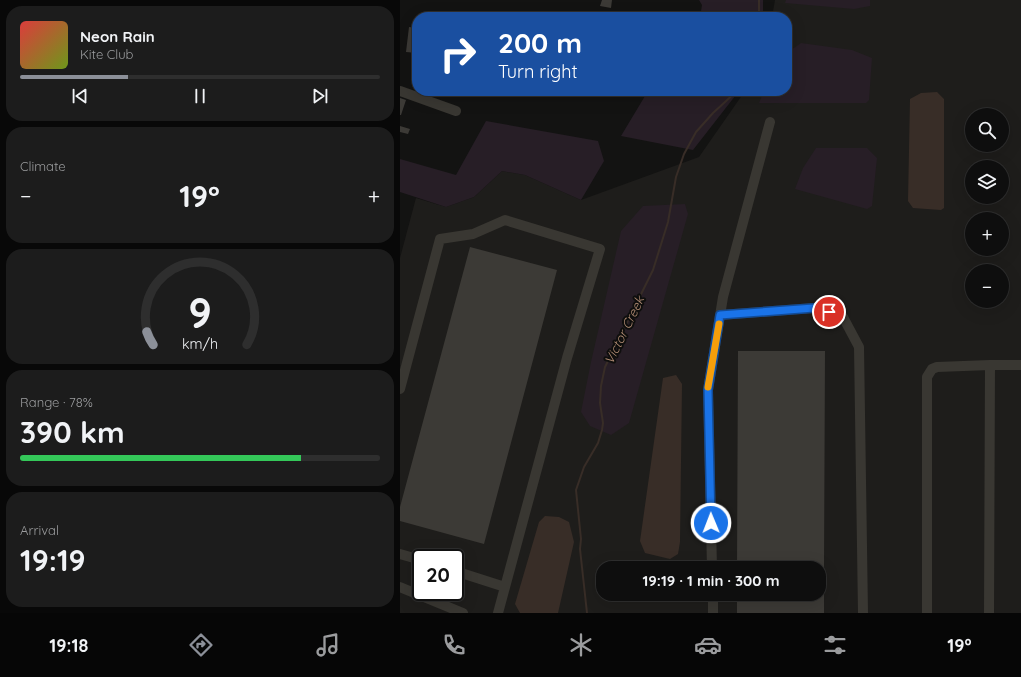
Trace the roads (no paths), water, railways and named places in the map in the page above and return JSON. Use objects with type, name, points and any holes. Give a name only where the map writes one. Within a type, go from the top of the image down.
[{"type":"street","points":[[400,91],[412,95]]},
{"type":"street","points":[[414,96],[456,111]]},
{"type":"street","points":[[712,561],[708,390],[723,298],[770,122]]},
{"type":"street","points":[[400,389],[440,239],[473,234],[506,220],[600,249],[567,358],[498,613]]},
{"type":"street","points":[[720,315],[814,308],[843,318],[859,348],[863,613]]},
{"type":"street","points":[[989,613],[990,365]]},
{"type":"street","points":[[927,613],[927,377],[932,369],[937,367],[1021,365]]},
{"type":"street","points":[[400,554],[412,557]]},
{"type":"street","points":[[464,574],[505,587]]},
{"type":"street","points":[[400,587],[463,613]]},
{"type":"street","points":[[713,601],[713,613]]},
{"type":"waterway","name":"Victor Creek","points":[[759,0],[759,12]]},
{"type":"waterway","name":"Victor Creek","points":[[587,613],[580,549],[581,539],[576,490],[584,467],[598,443],[602,430],[603,423],[600,403],[601,386],[605,367],[653,270],[668,222],[676,177],[684,154],[696,132],[713,113],[732,96]]}]
